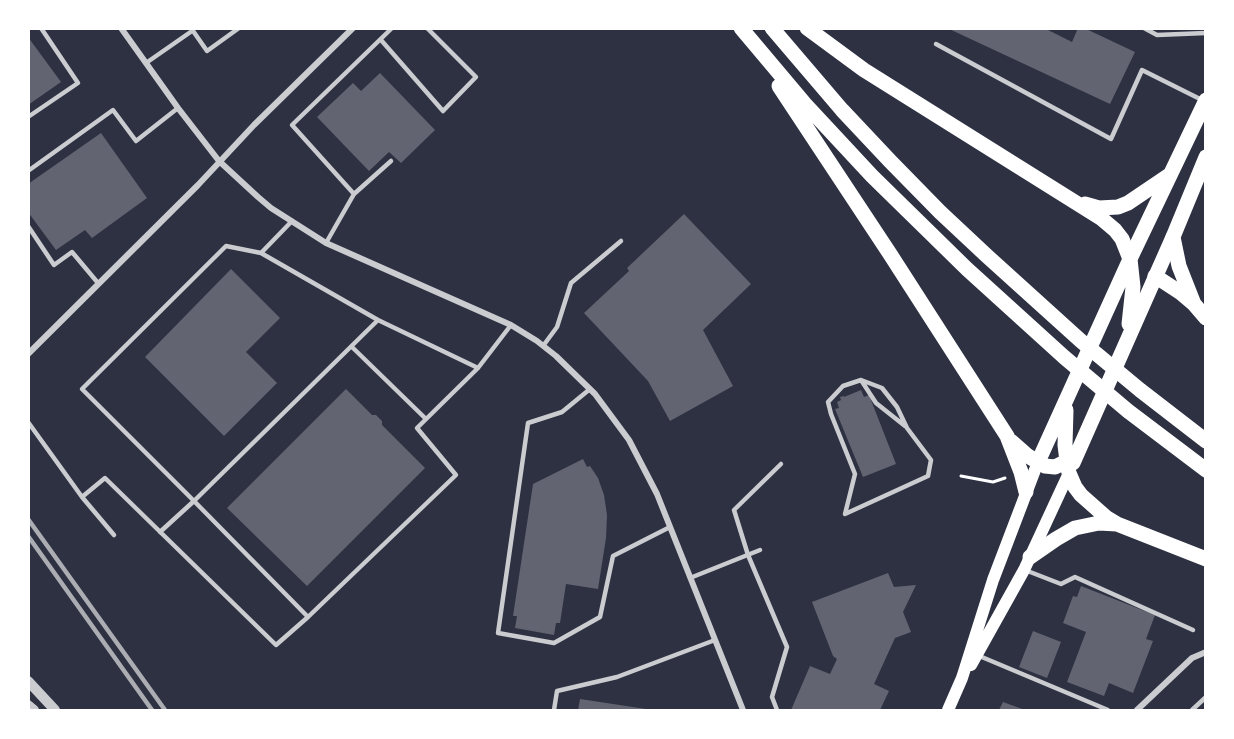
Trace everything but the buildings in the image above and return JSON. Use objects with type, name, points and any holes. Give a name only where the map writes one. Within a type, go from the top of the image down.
[{"type":"main road","points":[[772,28],[842,110],[940,212],[1081,341],[1206,441]]},
{"type":"main road","points":[[807,28],[864,70],[1102,219],[1115,230],[1125,246],[1133,287],[1134,312],[1128,338],[1027,564],[962,678]]},
{"type":"main road","points":[[742,29],[1007,436],[1026,492]]},
{"type":"main road","points":[[742,29],[872,176],[959,262],[1014,314],[1128,411],[1206,470]]},
{"type":"main road","points":[[948,711],[962,678],[993,580],[1038,462],[1060,429],[1066,401],[1168,176],[1205,101]]},
{"type":"main road","points":[[1134,312],[1155,276],[1206,157]]},
{"type":"main road","points":[[1076,202],[1099,208],[1118,207],[1135,199],[1168,176]]},
{"type":"main road","points":[[1173,237],[1179,266],[1194,304]]},
{"type":"main road","points":[[1129,266],[1155,276],[1175,289],[1194,304],[1206,318]]},
{"type":"main road","points":[[1060,429],[1073,459],[1075,487],[1096,510],[1117,524],[1206,559]]},
{"type":"main road","points":[[1007,436],[1028,456],[1045,466],[1051,467],[1073,459]]},
{"type":"main road","points":[[1027,564],[1056,539],[1075,528],[1099,523],[1117,524]]},
{"type":"street","points":[[121,28],[219,161],[272,208],[326,243],[511,325],[556,356],[590,389],[629,440],[657,494],[743,711]]},
{"type":"street","points":[[28,354],[353,28]]},
{"type":"street","points":[[1137,711],[1192,658],[1206,652]]},
{"type":"street","points":[[28,681],[55,711]]},
{"type":"street","points":[[28,705],[34,711]]},
{"type":"lane","points":[[28,117],[78,83],[41,28]]},
{"type":"lane","points":[[146,63],[192,30],[207,51],[239,28]]},
{"type":"lane","points":[[354,194],[292,125],[392,28]]},
{"type":"lane","points":[[381,40],[442,111],[476,77],[427,28]]},
{"type":"lane","points":[[1144,28],[1157,35],[1206,33]]},
{"type":"lane","points":[[936,44],[1111,139],[1142,70],[1205,101]]},
{"type":"lane","points":[[28,171],[113,110],[136,141],[178,108]]},
{"type":"lane","points":[[326,243],[354,194],[391,161]]},
{"type":"lane","points":[[261,253],[292,220]]},
{"type":"lane","points":[[28,226],[54,265],[72,252],[98,284]]},
{"type":"lane","points":[[543,346],[557,327],[571,283],[621,241]]},
{"type":"lane","points":[[308,617],[82,389],[226,246],[261,253],[378,320],[478,368]]},
{"type":"lane","points":[[160,532],[378,320]]},
{"type":"lane","points":[[82,497],[105,478],[276,645],[456,475],[417,428],[478,368],[511,325]]},
{"type":"lane","points":[[352,347],[426,419]]},
{"type":"lane","points":[[861,380],[876,403],[907,428]]},
{"type":"lane","points":[[861,380],[882,388],[897,407],[907,428],[930,460],[928,476],[845,514],[855,474],[828,402],[843,386],[861,380]]},
{"type":"lane","points":[[590,389],[562,412],[528,423],[498,633],[554,643],[600,617],[613,556],[670,527]]},
{"type":"lane","points":[[28,422],[82,497],[114,535]]},
{"type":"lane","points":[[777,711],[772,697],[787,647],[748,555],[734,510],[781,464]]},
{"type":"lane","points":[[690,578],[760,550]]},
{"type":"lane","points":[[1027,564],[1061,584],[1075,577],[1193,630]]},
{"type":"lane","points":[[554,711],[557,691],[617,677],[715,640]]},
{"type":"lane","points":[[977,655],[1108,711]]},
{"type":"lane","points":[[1192,711],[1206,697]]},
{"type":"path","points":[[961,476],[993,482],[1021,472]]},
{"type":"railway","points":[[28,519],[165,710]]},
{"type":"railway","points":[[28,536],[152,710]]}]
